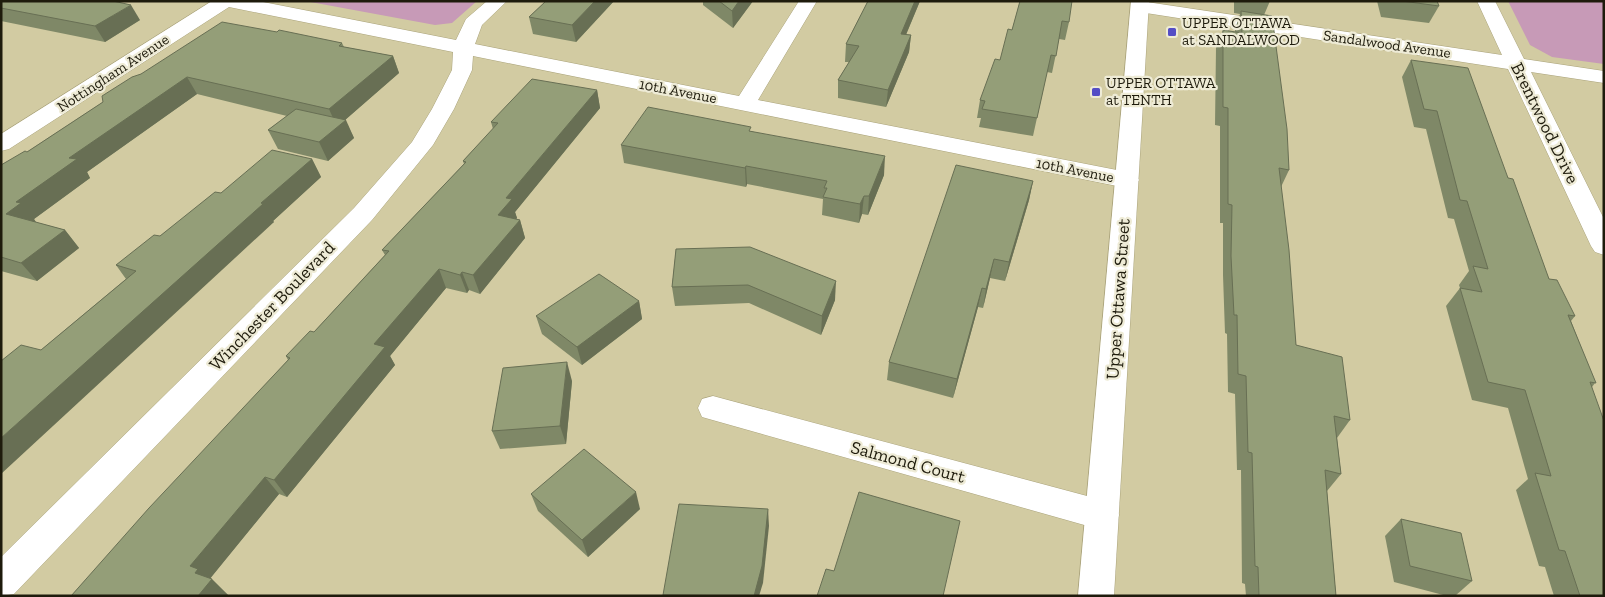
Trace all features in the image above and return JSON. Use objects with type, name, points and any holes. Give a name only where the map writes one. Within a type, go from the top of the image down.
[{"type":"street","name":"10th Avenue","points":[[226,1],[1127,180]]},
{"type":"street","name":"Nottingham Avenue","points":[[1,144],[226,1]]},
{"type":"street","name":"Winchester Boulevard","points":[[1,582],[369,207],[422,145],[443,109],[462,70],[463,48],[473,23],[498,1]]},
{"type":"street","points":[[745,104],[808,1]]},
{"type":"street","name":"Brentwood Drive","points":[[1486,1],[1604,246]]},
{"type":"street","name":"Sandalwood Avenue","points":[[1140,4],[1604,77]]},
{"type":"street","name":"Upper Ottawa Street","points":[[1096,596],[1140,4]]},
{"type":"street","name":"Salmond Court","points":[[713,408],[1102,515]]},
{"type":"shaded area","points":[[305,1],[477,1],[452,23],[435,25]]},
{"type":"shaded area","points":[[1508,1],[1604,1],[1604,64],[1552,57],[1530,45]]},
{"type":"building","points":[[1,1],[113,1],[131,5],[95,26],[1,8]]},
{"type":"building","points":[[546,1],[595,1],[572,25],[529,17]]},
{"type":"building","points":[[719,1],[739,1],[732,11]]},
{"type":"building","points":[[868,1],[915,1],[901,34],[911,35],[888,90],[838,80],[859,46],[846,44]]},
{"type":"building","points":[[1020,1],[1072,1],[1069,22],[1062,21],[1056,56],[1051,55],[1037,118],[982,109],[985,101],[980,100],[995,59],[1000,60],[1008,29],[1012,30]]},
{"type":"building","points":[[1402,1],[1437,1],[1439,6]]},
{"type":"building","points":[[1241,11],[1272,16],[1287,129],[1289,170],[1279,168],[1289,250],[1296,345],[1342,357],[1350,420],[1334,416],[1341,474],[1325,470],[1336,596],[1259,596],[1258,567],[1255,566],[1252,453],[1248,452],[1246,376],[1238,374],[1237,315],[1234,315],[1231,256],[1232,205],[1228,204],[1228,108],[1223,107],[1223,30],[1242,33]]},
{"type":"building","points":[[222,22],[277,32],[279,30],[342,43],[339,46],[393,56],[329,109],[187,77],[69,158],[77,159],[16,202],[21,203],[6,214],[65,230],[21,263],[1,257],[1,165],[25,151],[27,152],[103,102],[102,96],[132,77],[141,74]]},
{"type":"building","points":[[1411,60],[1468,68],[1508,178],[1513,179],[1549,279],[1557,280],[1575,316],[1568,315],[1596,383],[1590,382],[1604,421],[1604,596],[1580,596],[1565,551],[1559,550],[1535,473],[1551,476],[1525,390],[1488,382],[1460,288],[1482,292],[1473,266],[1488,269],[1467,201],[1460,200],[1437,111],[1424,109]]},
{"type":"building","points":[[532,79],[597,90],[506,198],[512,199],[498,215],[520,220],[473,275],[462,272],[460,275],[439,269],[374,344],[385,347],[274,480],[265,477],[190,566],[198,569],[195,573],[212,579],[198,596],[71,596],[149,508],[290,358],[286,356],[310,331],[314,332],[389,251],[382,250],[466,162],[463,161],[498,123],[491,122]]},
{"type":"building","points":[[648,107],[751,127],[749,131],[885,156],[869,196],[864,196],[860,204],[823,197],[827,188],[824,188],[827,181],[621,145]]},
{"type":"building","points":[[296,109],[346,120],[319,142],[268,130]]},
{"type":"building","points":[[272,150],[312,159],[1,438],[1,361],[21,345],[41,350],[136,271],[116,265],[154,235],[160,236],[215,192],[221,193]]},
{"type":"building","points":[[956,165],[1033,181],[1009,262],[994,259],[986,289],[982,288],[957,379],[889,362]]},
{"type":"building","points":[[750,247],[836,281],[822,316],[748,285],[672,287],[676,249]]},
{"type":"building","points":[[599,274],[639,301],[577,347],[536,316]]},
{"type":"building","points":[[567,362],[560,426],[492,431],[503,368]]},
{"type":"building","points":[[584,449],[636,492],[582,540],[531,494]]},
{"type":"building","points":[[859,492],[960,521],[943,596],[817,596],[826,569],[834,571]]},
{"type":"building","points":[[679,504],[768,509],[762,566],[754,596],[663,595]]},
{"type":"building","points":[[1401,519],[1461,533],[1472,581],[1410,566]]},
{"type":"place","name":"UPPER OTTAWA at SANDALWOOD","points":[[1172,32]]},
{"type":"place","name":"UPPER OTTAWA at TENTH","points":[[1096,92]]}]
